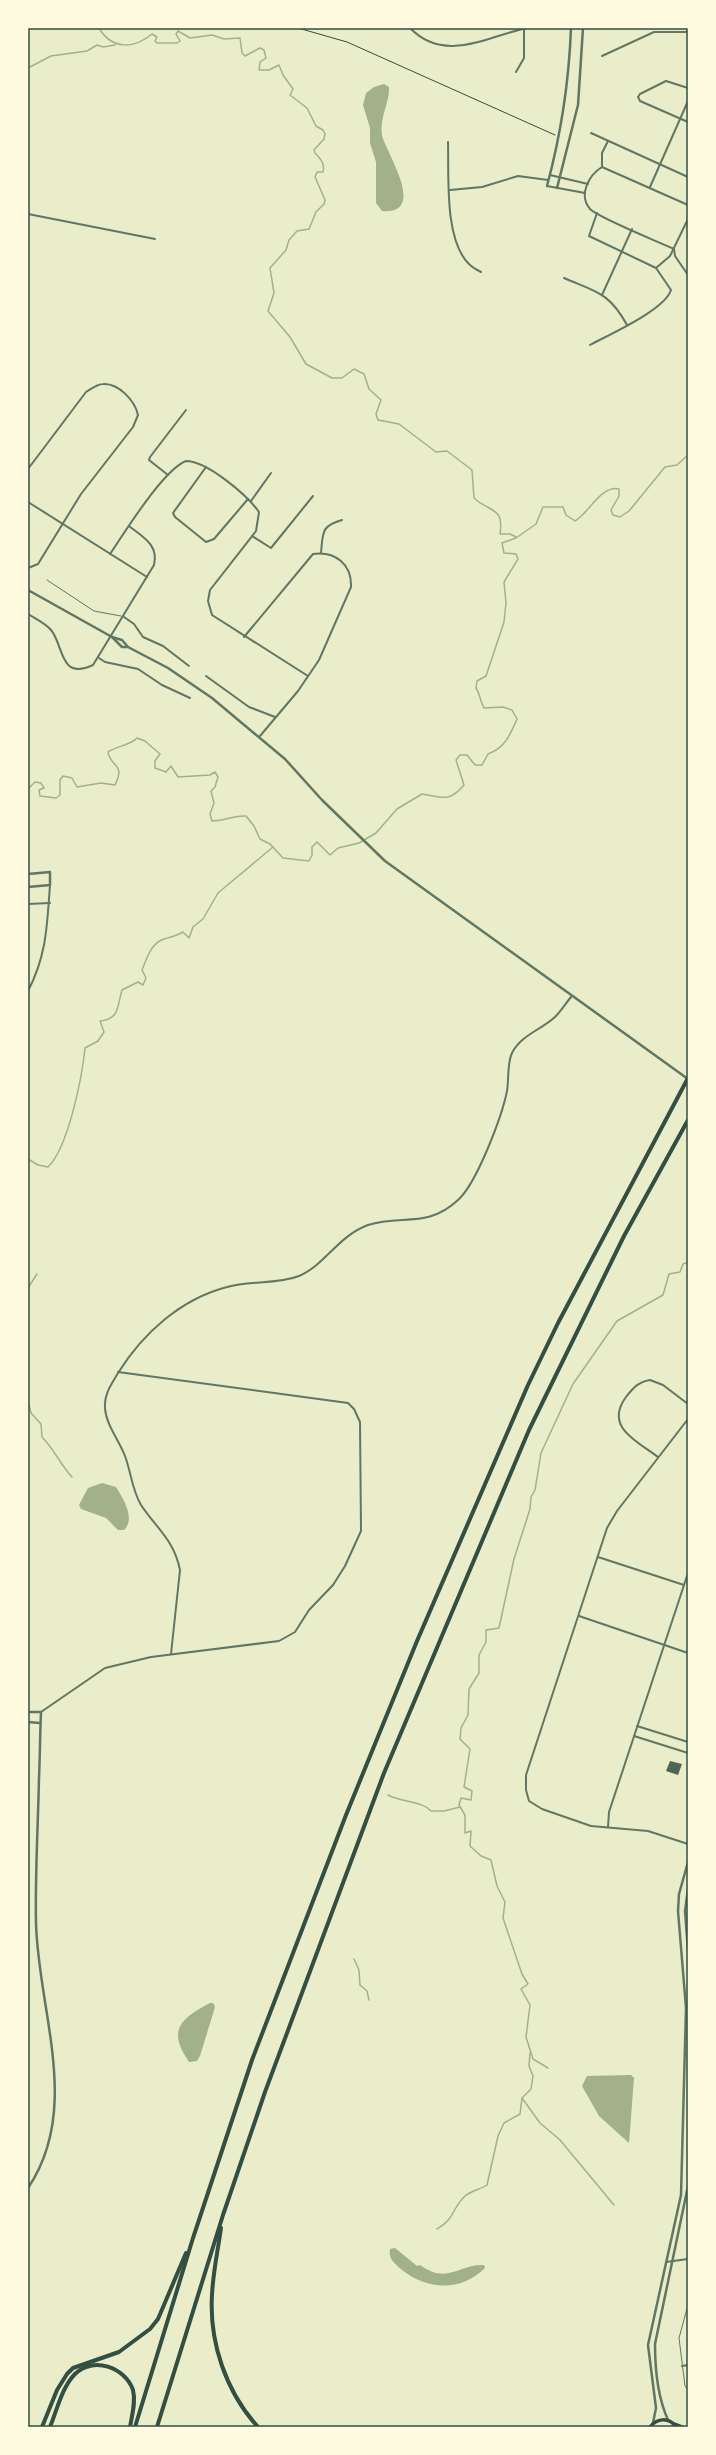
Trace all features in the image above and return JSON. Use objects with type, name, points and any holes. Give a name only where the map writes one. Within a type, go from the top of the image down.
[{"type":"highway","points":[[135,2427],[204,2206],[252,2060],[341,1830],[503,1437],[558,1323],[688,1079]]},
{"type":"highway","points":[[156,2427],[223,2215],[275,2064],[384,1773],[529,1430],[624,1236],[688,1120]]},
{"type":"highway","points":[[42,2427],[57,2390],[73,2368],[119,2352],[130,2346],[158,2320],[204,2206]]},
{"type":"highway","points":[[223,2215],[212,2297],[216,2341],[219,2357],[231,2388],[239,2403],[258,2427]]},
{"type":"highway","points":[[50,2427],[65,2390],[75,2374],[94,2365],[115,2369],[127,2380],[134,2398],[130,2427]]},
{"type":"main road","points":[[651,2426],[662,2419],[668,2420],[675,2426],[682,2427]]},
{"type":"street","points":[[410,28],[416,34],[432,42],[450,46],[481,43],[527,28]]},
{"type":"street","points":[[516,72],[524,58],[524,28]]},
{"type":"street","points":[[571,28],[569,78],[559,136],[547,186],[585,193]]},
{"type":"street","points":[[557,188],[578,105],[583,28]]},
{"type":"street","points":[[602,56],[654,32],[688,32]]},
{"type":"street","points":[[688,88],[666,81],[640,94],[638,98],[640,101],[688,122]]},
{"type":"street","points":[[650,188],[682,119],[688,101]]},
{"type":"street","points":[[591,133],[688,177]]},
{"type":"street","points":[[602,167],[602,153],[608,141]]},
{"type":"street","points":[[448,142],[452,221],[457,247],[468,264],[481,272]]},
{"type":"street","points":[[602,167],[596,171],[588,184],[585,193],[587,204],[597,214],[674,249]]},
{"type":"street","points":[[602,167],[688,205]]},
{"type":"street","points":[[550,175],[588,184]]},
{"type":"street","points":[[450,190],[482,187],[518,176],[548,180]]},
{"type":"street","points":[[28,214],[155,239]]},
{"type":"street","points":[[590,345],[654,308],[670,294],[670,286],[656,268],[589,236],[597,214]]},
{"type":"street","points":[[656,268],[670,256],[688,219]]},
{"type":"street","points":[[602,295],[632,229]]},
{"type":"street","points":[[674,249],[675,256],[688,274]]},
{"type":"street","points":[[564,278],[602,295],[613,302],[627,324]]},
{"type":"street","points":[[28,469],[86,392],[102,384],[112,385],[132,400],[138,415],[133,427],[98,471],[62,524],[38,564],[28,568]]},
{"type":"street","points":[[168,475],[149,460],[186,410]]},
{"type":"street","points":[[110,554],[129,526],[168,475],[179,464],[186,461],[194,461],[206,467],[248,498],[259,512],[259,523],[252,536],[210,590],[208,602],[212,615],[244,637],[308,676]]},
{"type":"street","points":[[206,467],[173,513],[175,517],[206,542],[214,539],[248,498]]},
{"type":"street","points":[[251,501],[271,473]]},
{"type":"street","points":[[252,536],[271,548],[313,496]]},
{"type":"street","points":[[28,502],[147,577]]},
{"type":"street","points":[[321,552],[323,531],[329,524],[342,520]]},
{"type":"street","points":[[28,614],[52,631],[61,657],[70,666],[87,668],[99,658],[154,565],[156,556],[150,542],[129,526]]},
{"type":"street","points":[[244,637],[305,561],[313,554],[321,552],[332,554],[347,566],[352,576],[352,587],[319,660],[260,736]]},
{"type":"street","points":[[28,590],[112,637],[122,640],[128,647],[168,668],[194,685],[260,736],[285,759],[358,836],[417,886],[688,1079]]},
{"type":"street","points":[[124,617],[134,624],[143,637],[163,646],[189,666]]},
{"type":"street","points":[[112,637],[122,647],[128,647]]},
{"type":"street","points":[[99,658],[106,662],[138,669],[162,685],[190,698]]},
{"type":"street","points":[[206,676],[248,707],[275,717]]},
{"type":"street","points":[[28,874],[50,872],[49,924],[41,961],[28,990]]},
{"type":"street","points":[[28,887],[50,886]]},
{"type":"street","points":[[28,904],[50,903]]},
{"type":"street","points":[[171,1654],[180,1570],[177,1558],[167,1536],[136,1495],[125,1456],[108,1422],[104,1409],[106,1393],[118,1372],[141,1342],[163,1320],[208,1292],[229,1286],[269,1283],[298,1276],[309,1271],[346,1237],[369,1225],[425,1219],[444,1210],[459,1199],[476,1176],[498,1119],[506,1093],[511,1054],[521,1040],[556,1016],[571,996]]},
{"type":"street","points":[[28,1712],[41,1712],[105,1668],[171,1654],[279,1641],[295,1632],[309,1610],[337,1579],[361,1531],[360,1422],[354,1409],[348,1402],[118,1372]]},
{"type":"street","points":[[658,1458],[624,1431],[620,1425],[618,1414],[622,1403],[633,1388],[650,1380],[663,1385],[688,1404]]},
{"type":"street","points":[[688,1419],[617,1510],[607,1528],[526,1775],[526,1790],[529,1801],[542,1809],[591,1826],[648,1831],[688,1844]]},
{"type":"street","points":[[598,1557],[684,1585]]},
{"type":"street","points":[[608,1827],[609,1812],[688,1573]]},
{"type":"street","points":[[579,1616],[688,1653]]},
{"type":"street","points":[[28,2188],[41,2166],[50,2144],[56,2108],[54,2076],[36,1924],[41,1712]]},
{"type":"street","points":[[28,1722],[40,1723]]},
{"type":"street","points":[[637,1726],[688,1742]]},
{"type":"street","points":[[634,1736],[688,1753]]},
{"type":"street","points":[[651,2426],[656,2408],[648,2345],[681,2195],[686,2092],[687,2008],[686,1979],[678,1911],[679,1894],[688,1862]]},
{"type":"street","points":[[688,1889],[688,1952]]},
{"type":"street","points":[[668,2420],[664,2412],[655,2344],[688,2196],[688,2186]]},
{"type":"street","points":[[681,2195],[688,2196]]},
{"type":"street","points":[[666,2262],[688,2259]]},
{"type":"street","points":[[682,2366],[688,2365]]},
{"type":"lane","points":[[47,580],[94,611],[124,617]]},
{"type":"lane","points":[[688,2304],[679,2338],[685,2386],[688,2390]]},
{"type":"path","points":[[298,28],[348,42],[559,136]]},
{"type":"shaded area","points":[[384,84],[389,87],[389,93],[382,122],[382,135],[401,180],[403,193],[402,203],[396,210],[382,211],[376,203],[376,162],[370,143],[370,128],[363,105],[366,93],[374,87]]},
{"type":"shaded area","points":[[102,1483],[116,1487],[125,1503],[129,1514],[129,1520],[124,1530],[118,1530],[106,1518],[81,1509],[79,1505],[88,1488]]},
{"type":"shaded area","points":[[210,2003],[213,2003],[215,2007],[200,2056],[197,2061],[189,2062],[182,2051],[179,2041],[178,2033],[180,2026],[192,2014]]},
{"type":"shaded area","points":[[631,2075],[634,2078],[629,2143],[599,2116],[582,2086],[587,2076]]},
{"type":"shaded area","points":[[395,2248],[417,2266],[420,2265],[429,2271],[438,2273],[446,2274],[467,2267],[484,2265],[485,2268],[476,2276],[455,2284],[444,2286],[422,2282],[402,2270],[393,2261],[390,2256],[390,2249]]},
{"type":"building","points":[[670,1761],[682,1764],[678,1775],[666,1771]]},
{"type":"waterway","points":[[99,28],[110,40],[117,44],[124,45],[138,42],[152,34],[157,37],[155,41],[157,43],[177,43],[180,41],[176,34],[178,31],[190,38],[212,35],[224,39],[240,38],[242,53],[245,56],[260,48],[264,50],[266,58],[260,62],[259,70],[269,70],[279,65],[283,75],[293,89],[290,95],[307,108],[316,126],[323,130],[325,134],[324,139],[314,150],[323,164],[323,172],[317,172],[315,177],[325,200],[324,204],[316,212],[309,229],[297,231],[289,240],[286,250],[270,268],[274,293],[268,311],[290,337],[306,364],[332,378],[342,378],[354,369],[364,374],[369,389],[381,400],[376,414],[378,420],[399,424],[436,452],[447,451],[472,470],[474,498],[498,514],[501,525],[500,534],[510,534],[516,537]]},
{"type":"waterway","points":[[28,68],[51,56],[87,51],[97,45],[103,47],[115,45]]},
{"type":"waterway","points":[[28,789],[35,782],[41,783],[44,788],[39,790],[40,796],[56,798],[60,795],[60,780],[63,776],[72,778],[77,787],[101,783],[115,785],[119,773],[118,769],[109,757],[108,752],[137,738],[145,741],[160,754],[155,761],[155,768],[166,772],[171,766],[178,777],[210,775],[215,772],[218,777],[215,787],[211,791],[214,803],[210,814],[212,821],[246,816],[254,826],[260,839],[270,844],[283,858],[309,861],[312,855],[312,847],[317,842],[330,855],[338,848],[359,843],[376,833],[397,809],[422,794],[449,797],[459,791],[464,785],[456,760],[460,755],[467,755],[475,765],[482,765],[488,754],[503,745],[512,730],[517,719],[512,710],[503,707],[484,708],[476,688],[477,681],[486,676],[504,622],[506,603],[504,582],[518,559],[516,554],[504,553],[502,543],[516,538],[536,524],[543,507],[563,507],[566,515],[575,521],[601,495],[606,491],[613,489],[619,489],[619,496],[611,510],[613,515],[620,517],[629,511],[665,467],[677,465],[688,455]]},
{"type":"waterway","points":[[28,1159],[38,1165],[48,1167],[55,1158],[62,1145],[73,1112],[81,1077],[85,1048],[98,1041],[104,1032],[100,1021],[111,1018],[117,1011],[122,990],[138,982],[143,985],[146,978],[142,970],[153,947],[160,941],[183,932],[189,938],[193,927],[203,919],[218,893],[273,847]]},
{"type":"waterway","points":[[548,2068],[533,2059],[526,2037],[530,2005],[521,1989],[528,1984],[522,1974],[503,1918],[505,1902],[497,1886],[491,1860],[481,1856],[470,1846],[471,1831],[465,1833],[465,1815],[459,1805],[461,1798],[471,1800],[472,1791],[464,1787],[470,1749],[460,1739],[461,1728],[468,1715],[469,1689],[479,1673],[479,1655],[486,1642],[486,1630],[499,1628],[514,1559],[530,1509],[531,1497],[535,1490],[541,1453],[573,1384],[617,1321],[663,1295],[669,1274],[680,1272],[683,1264],[688,1262]]},
{"type":"waterway","points":[[28,1288],[37,1274]]},
{"type":"waterway","points":[[28,1401],[31,1413],[41,1424],[42,1437],[72,1477]]},
{"type":"waterway","points":[[388,1795],[417,1803],[431,1811],[444,1811],[460,1807]]},
{"type":"waterway","points":[[354,1959],[359,1970],[360,1985],[367,1991],[369,2000]]},
{"type":"waterway","points":[[437,2229],[447,2221],[465,2196],[487,2185],[498,2136],[504,2123],[520,2114],[522,2098],[531,2089],[533,2076],[529,2066],[530,2053]]},
{"type":"waterway","points":[[522,2098],[540,2123],[560,2140],[614,2205]]}]
